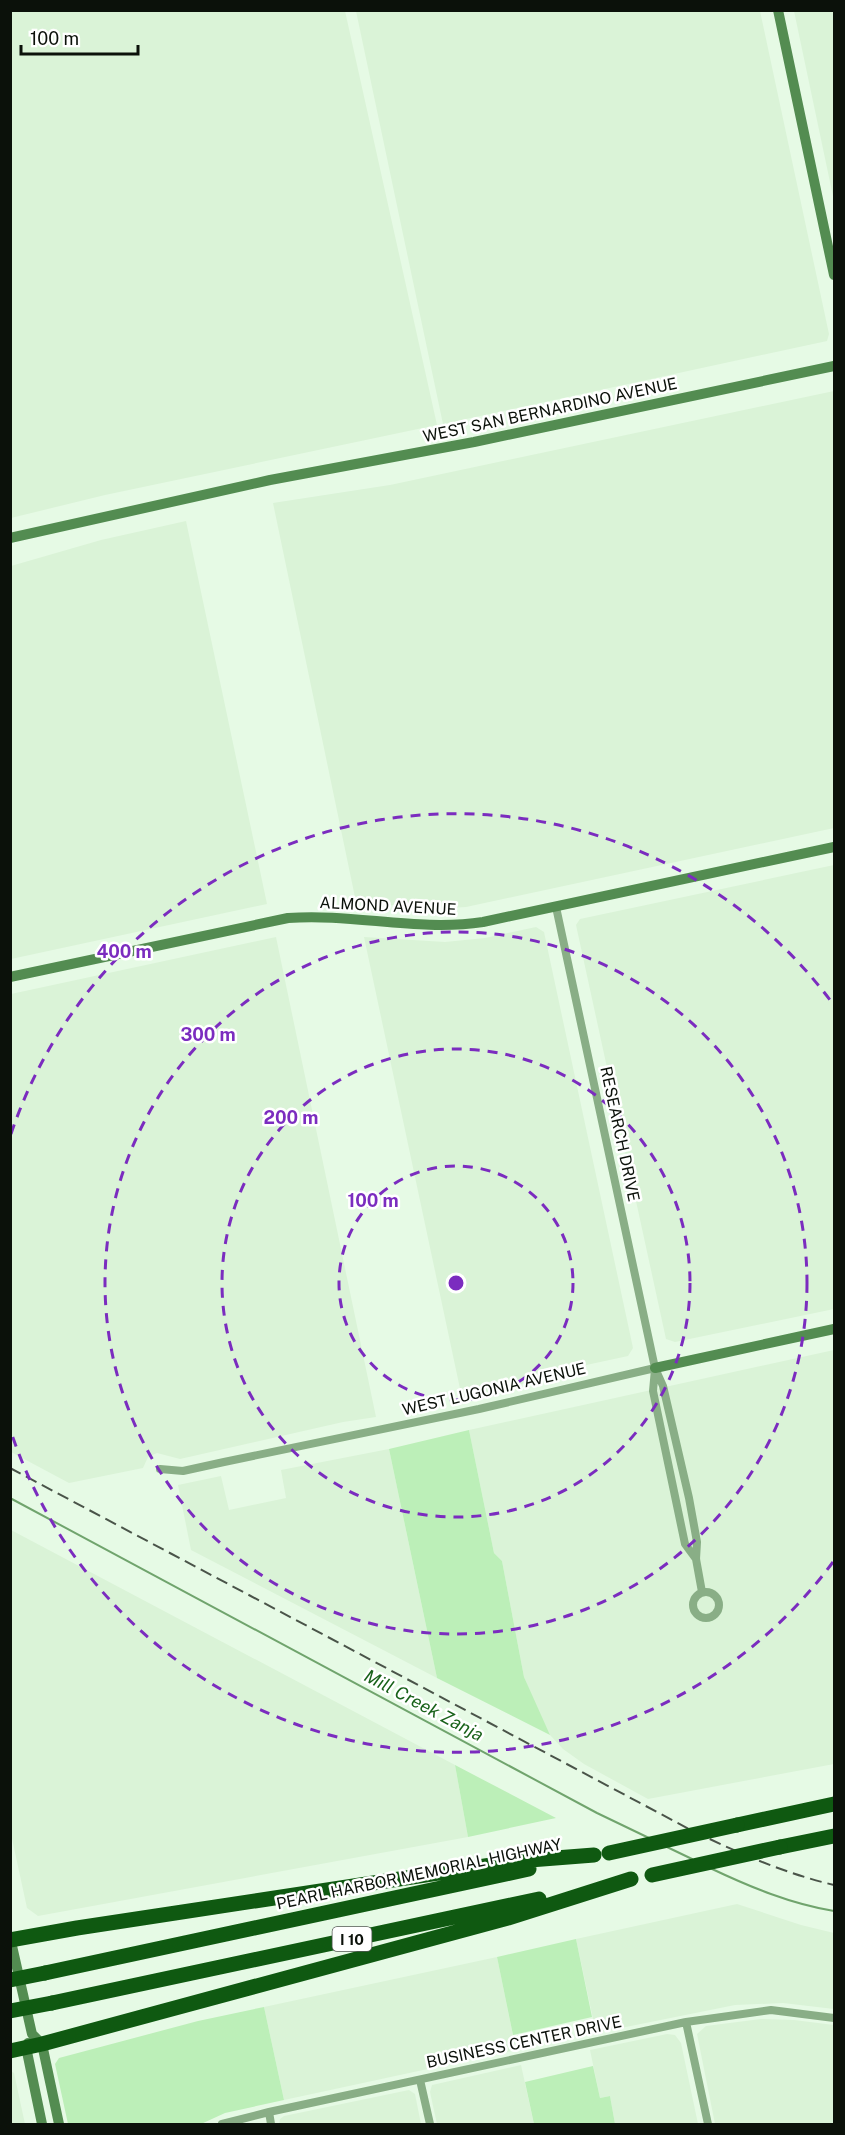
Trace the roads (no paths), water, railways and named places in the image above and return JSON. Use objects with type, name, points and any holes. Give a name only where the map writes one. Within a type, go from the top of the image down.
[{"type":"highway","name":"PEARL HARBOR MEMORIAL HIGHWAY","points":[[10,1980],[834,1804]]},
{"type":"highway","name":"I 10","points":[[10,2011],[834,1836]]},
{"type":"highway","points":[[11,1939],[517,1861],[602,1854]]},
{"type":"highway","points":[[10,2051],[33,2042],[508,1918],[631,1880]]},
{"type":"street","points":[[778,10],[834,274]]},
{"type":"street","name":"WEST SAN BERNARDINO AVENUE","points":[[10,538],[270,480],[464,444],[834,366]]},
{"type":"street","name":"ALMOND AVENUE","points":[[10,977],[288,918],[326,917],[445,926],[483,922],[834,847]]},
{"type":"street","name":"RESEARCH DRIVE","points":[[556,907],[655,1368],[663,1386],[689,1498],[697,1542],[696,1558],[702,1592]]},
{"type":"street","name":"WEST LUGONIA AVENUE","points":[[160,1469],[183,1471],[271,1453],[834,1329]]},
{"type":"street","name":"RESEARCH DRIVE","points":[[655,1368],[653,1391],[685,1544],[696,1558]]},
{"type":"street","points":[[11,1939],[33,2042],[59,2124]]},
{"type":"street","name":"BUSINESS CENTER DRIVE","points":[[222,2124],[686,2022],[771,2010],[834,2018]]},
{"type":"street","points":[[686,2022],[708,2124]]},
{"type":"street","points":[[33,2042],[42,2124]]},
{"type":"street","points":[[420,2080],[430,2124]]},
{"type":"street","points":[[269,2112],[271,2124]]},
{"type":"waterway","name":"Mill Creek Zanja","points":[[10,1498],[597,1813],[649,1838]]},
{"type":"waterway","name":"Mill Creek Zanja","points":[[667,1847],[692,1859]]},
{"type":"waterway","name":"Mill Creek Zanja","points":[[710,1868],[771,1894],[834,1911]]},
{"type":"railway","points":[[10,1468],[689,1829],[760,1861],[834,1885]]}]
